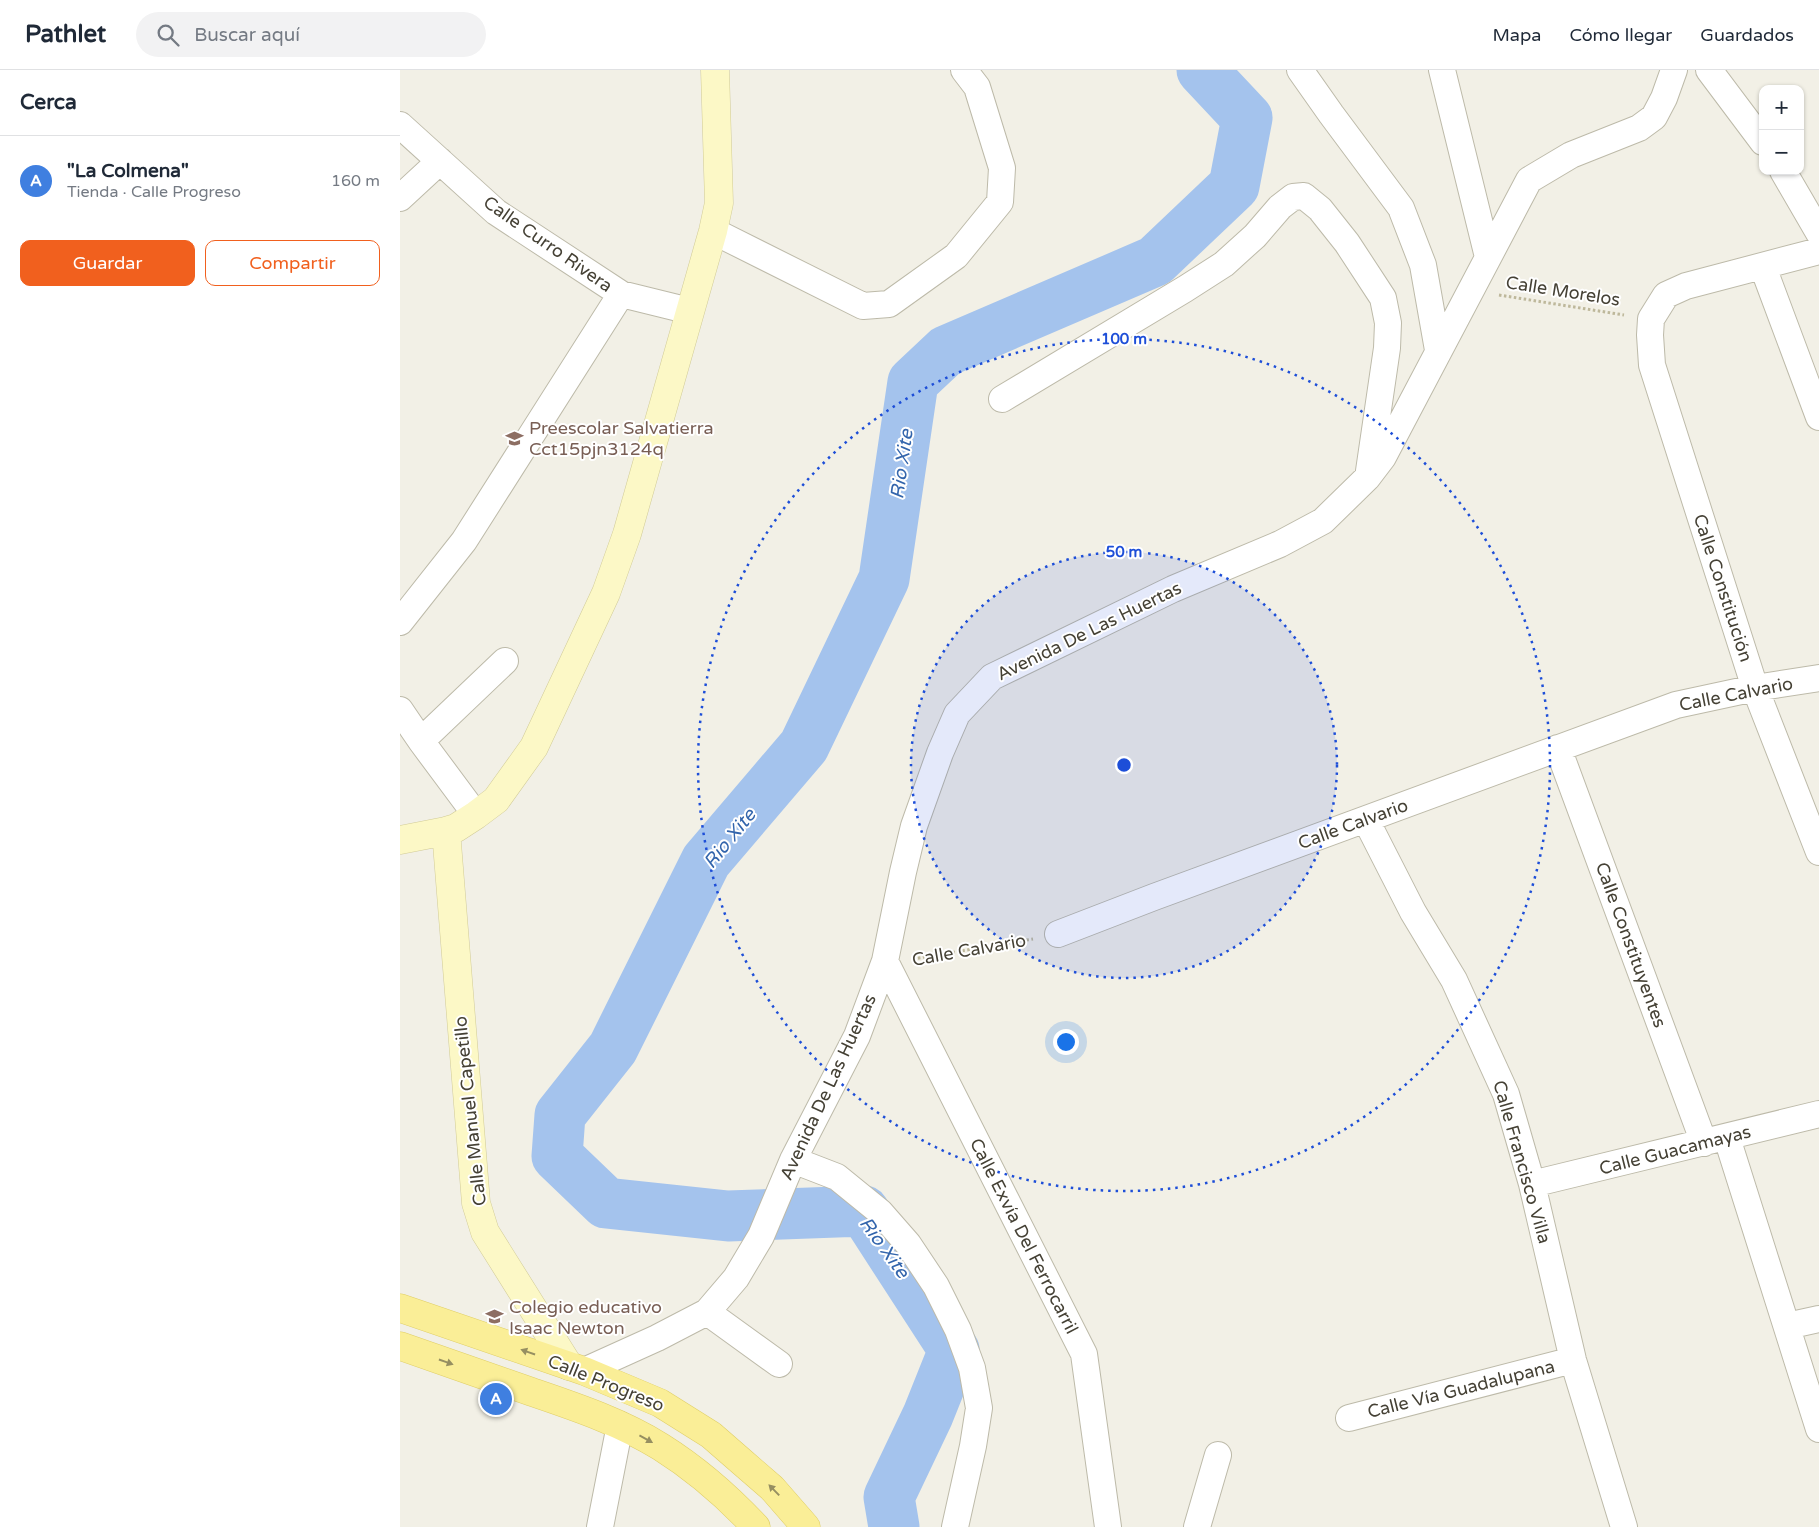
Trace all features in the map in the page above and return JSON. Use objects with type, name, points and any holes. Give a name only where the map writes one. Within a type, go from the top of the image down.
[{"type":"main road","name":"Calle Progreso","points":[[400,1308],[576,1369],[660,1403],[711,1435],[772,1488],[806,1527]]},
{"type":"main road","name":"Calle Progreso","points":[[400,1346],[568,1404],[620,1425],[660,1446],[690,1467],[732,1502],[756,1527]]},
{"type":"street","points":[[400,840],[456,828],[496,800],[534,746],[606,594],[627,534],[713,231],[719,203],[715,70]]},
{"type":"street","points":[[713,231],[862,306],[889,304],[956,256],[1000,202],[1002,168],[977,87],[964,70]]},
{"type":"street","points":[[1300,70],[1401,208],[1423,265],[1438,350]]},
{"type":"street","points":[[1442,70],[1488,257]]},
{"type":"street","name":"Avenida De Las Huertas","points":[[707,1312],[736,1278],[761,1236],[789,1170],[857,1036],[885,961],[914,826],[940,753],[957,714],[992,677],[1173,589],[1280,544],[1323,521],[1367,478],[1383,457],[1400,428],[1438,350],[1530,180],[1570,155],[1639,128],[1654,117],[1664,98],[1674,70]]},
{"type":"street","points":[[1709,70],[1759,137]]},
{"type":"street","name":"Calle Curro Rivera","points":[[400,125],[496,212],[622,294],[690,311]]},
{"type":"street","points":[[400,198],[440,161]]},
{"type":"street","points":[[1785,175],[1819,232]]},
{"type":"street","points":[[1002,399],[1224,264],[1255,236],[1280,207],[1293,197],[1304,196],[1320,209],[1347,243],[1383,298],[1388,323],[1381,393],[1367,478]]},
{"type":"street","points":[[1651,319],[1666,295],[1679,289],[1819,251]]},
{"type":"street","points":[[1763,266],[1819,417]]},
{"type":"street","points":[[400,622],[464,541],[622,294]]},
{"type":"street","name":"Calle Constitución","points":[[1651,319],[1652,365],[1755,688],[1819,852]]},
{"type":"street","points":[[421,741],[505,661]]},
{"type":"street","name":"Calle Calvario","points":[[1058,934],[1676,705],[1755,688],[1819,678]]},
{"type":"street","points":[[400,710],[476,815]]},
{"type":"street","name":"Calle Constituyentes","points":[[1558,748],[1715,1140],[1787,1326],[1819,1429]]},
{"type":"street","name":"Calle Francisco Villa","points":[[1366,820],[1413,912],[1454,980],[1506,1094],[1532,1184],[1573,1360],[1624,1527]]},
{"type":"street","name":"Calle Manuel Capetillo","points":[[446,831],[476,1203],[485,1232],[576,1369]]},
{"type":"street","name":"Calle Exvía Del Ferrocarril","points":[[885,961],[1084,1354],[1108,1527]]},
{"type":"street","name":"Calle Guacamayas","points":[[1532,1184],[1819,1114]]},
{"type":"street","points":[[789,1170],[837,1177],[880,1212],[908,1244],[936,1286],[958,1330],[972,1368],[979,1408],[973,1446],[955,1527]]},
{"type":"street","points":[[576,1369],[657,1338],[707,1312],[779,1364]]},
{"type":"street","points":[[1787,1326],[1819,1320]]},
{"type":"street","name":"Calle Vía Guadalupana","points":[[1349,1418],[1573,1360]]},
{"type":"street","points":[[600,1527],[620,1425]]},
{"type":"street","points":[[1196,1527],[1218,1454]]},
{"type":"path","name":"Calle Morelos","points":[[1470,291],[1651,319]]},
{"type":"path","name":"Calle Calvario","points":[[885,961],[907,960],[1058,934]]},
{"type":"waterway","name":"Rio Xite","points":[[894,1527],[889,1497],[928,1415],[954,1350],[864,1211],[728,1216],[606,1203],[557,1156],[560,1115],[613,1048],[706,861],[804,746],[884,579],[913,382],[946,351],[1155,261],[1234,186],[1247,118],[1202,70]]},
{"type":"place","name":"Preescolar Salvatierra Cct15pjn3124q","points":[[515,438]]},
{"type":"place","name":"Colegio educativo Isaac Newton","points":[[495,1317]]},
{"type":"place","name":"\"La Colmena\"","points":[[496,1399]]}]
